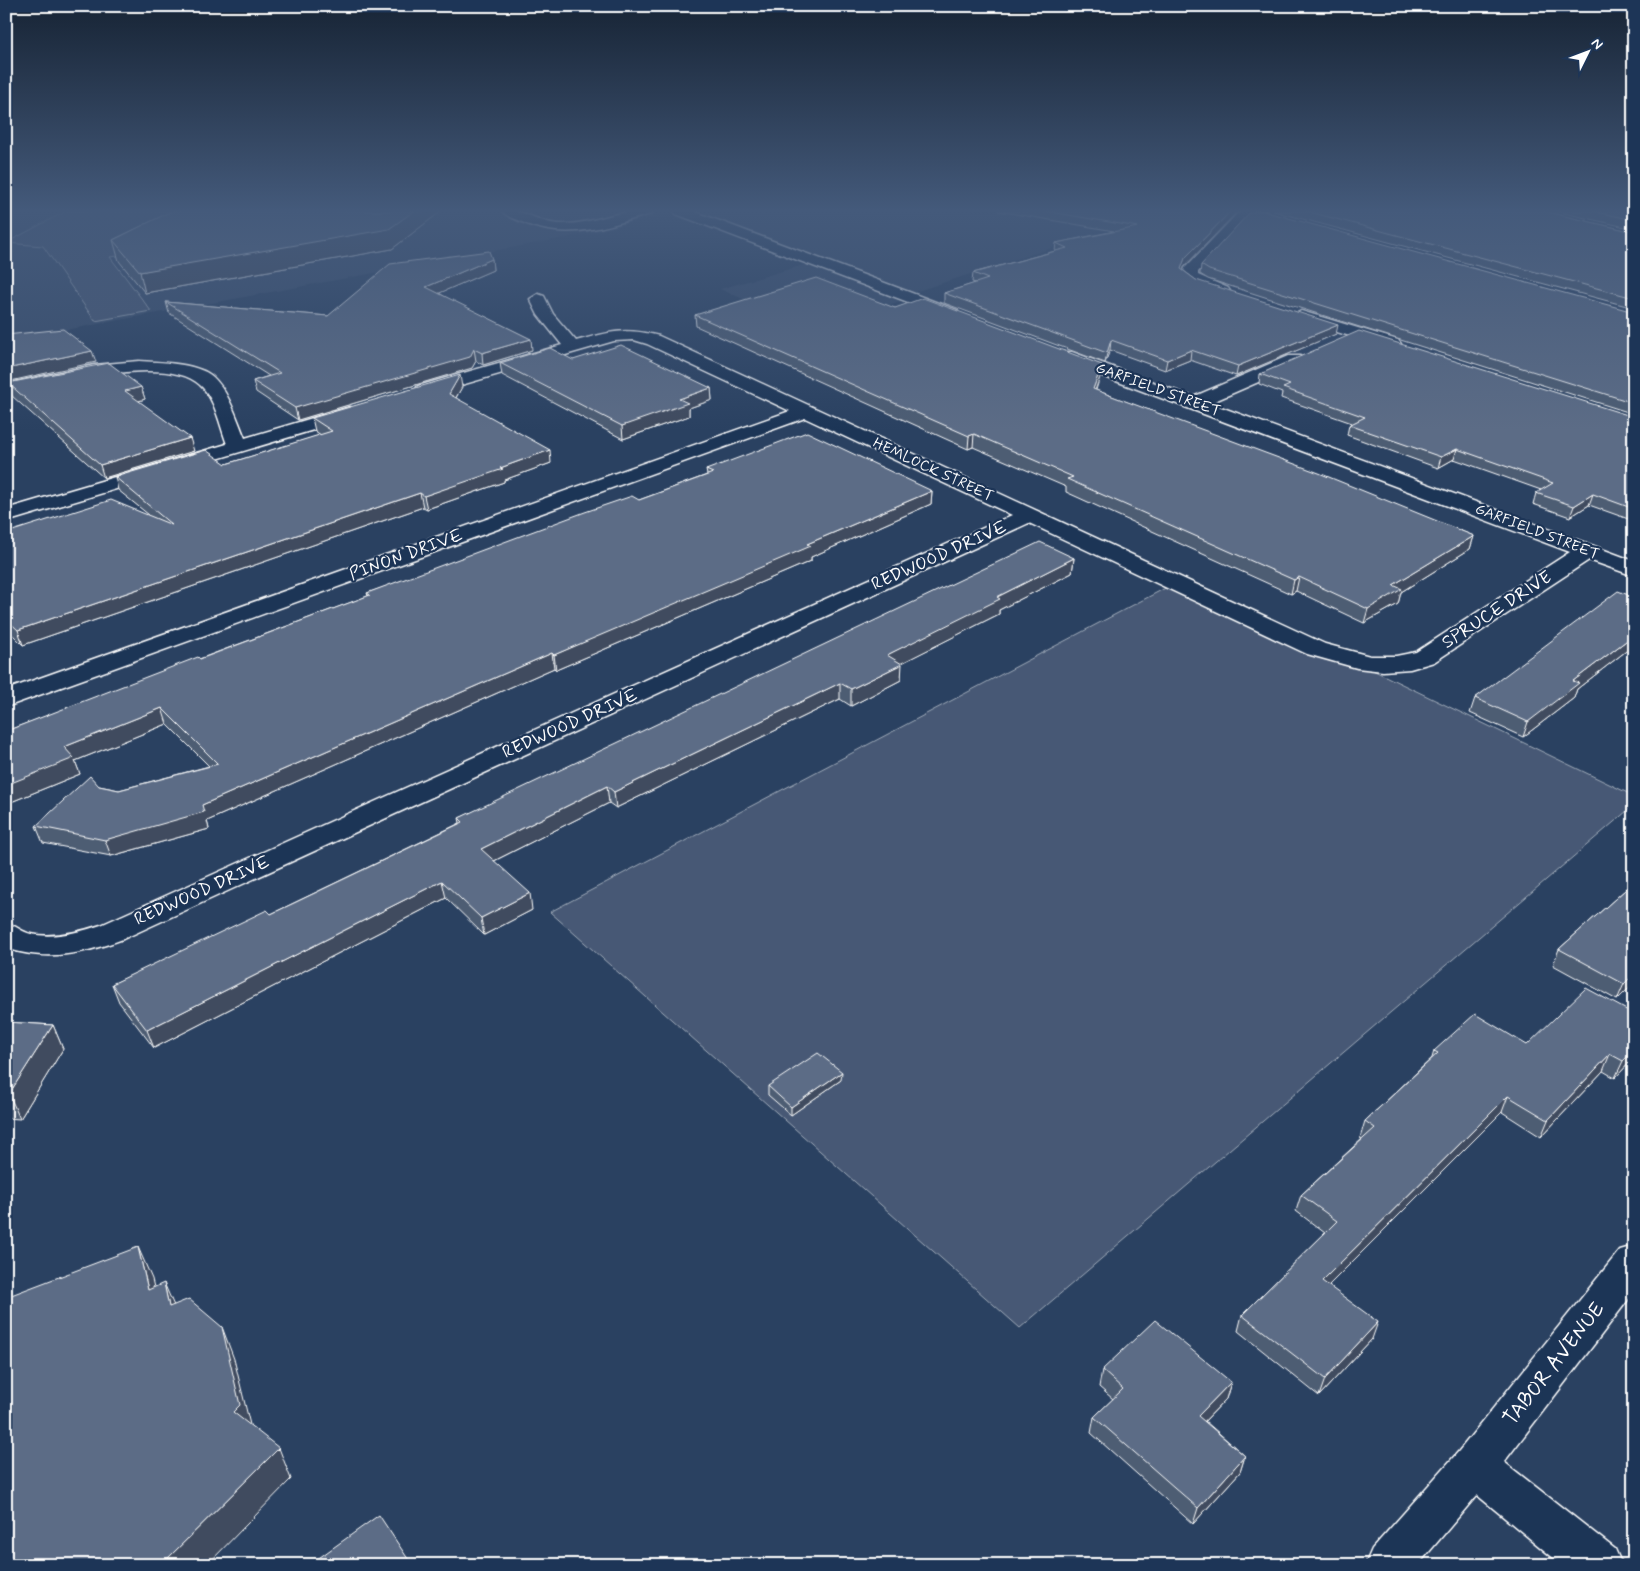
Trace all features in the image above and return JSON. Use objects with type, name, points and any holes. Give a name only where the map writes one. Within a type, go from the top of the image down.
[{"type":"street","points":[[876,284],[966,319]]},
{"type":"street","points":[[1202,284],[1237,295]]},
{"type":"street","points":[[538,299],[546,315],[571,346]]},
{"type":"street","points":[[1282,310],[1409,350]]},
{"type":"street","points":[[1336,343],[1357,333]]},
{"type":"street","name":"HEMLOCK STREET","points":[[409,395],[571,346],[613,336],[635,334],[654,340],[1316,649],[1354,661],[1380,665],[1404,665]]},
{"type":"street","name":"GARFIELD STREET","points":[[1049,349],[1634,568]]},
{"type":"street","points":[[1195,403],[1310,354]]},
{"type":"street","points":[[6,390],[98,369],[126,365],[176,369],[193,373],[208,381],[238,446]]},
{"type":"street","points":[[6,516],[371,406]]},
{"type":"street","name":"PINON DRIVE","points":[[6,699],[806,411]]},
{"type":"street","name":"REDWOOD DRIVE","points":[[6,933],[12,939],[37,946],[81,942],[112,932],[1029,515]]},
{"type":"street","name":"SPRUCE DRIVE","points":[[1404,665],[1425,657],[1587,551]]},
{"type":"street","name":"TABOR AVENUE","points":[[1388,1565],[1474,1466],[1634,1262]]},
{"type":"street","points":[[1474,1466],[1599,1565]]},
{"type":"shaded area","points":[[6,284],[313,284],[6,341]]},
{"type":"shaded area","points":[[70,284],[131,284],[151,311],[95,321]]},
{"type":"shaded area","points":[[736,284],[938,284],[905,295],[910,298],[813,329],[720,289]]},
{"type":"shaded area","points":[[1175,583],[1354,661],[1634,796],[1634,805],[1020,1328],[550,912]]},
{"type":"building","points":[[366,284],[432,284],[426,287],[531,339],[482,353],[474,349],[470,357],[295,408],[253,381],[280,373],[166,302],[328,316]]},
{"type":"building","points":[[795,284],[833,284],[895,308],[923,298],[1102,365],[1093,389],[1319,473],[1474,536],[1393,585],[1402,589],[1368,609],[1299,577],[1294,580],[1067,479],[1073,477],[974,434],[969,436],[695,315]]},
{"type":"building","points":[[971,284],[1210,284],[1338,325],[1238,366],[1191,350],[1167,360],[1111,340],[1107,353],[944,293]]},
{"type":"building","points":[[1255,284],[1532,284],[1634,312],[1634,403]]},
{"type":"building","points":[[1582,284],[1634,284],[1634,298]]},
{"type":"building","points":[[63,329],[92,351],[6,369],[6,335]]},
{"type":"building","points":[[1359,331],[1634,417],[1634,509],[1593,494],[1574,506],[1536,493],[1553,483],[1457,449],[1441,457],[1349,425],[1365,417],[1283,388],[1290,385],[1260,374]]},
{"type":"building","points":[[621,345],[711,388],[679,399],[688,403],[622,426],[500,363],[550,348],[573,360]]},
{"type":"building","points":[[109,363],[141,387],[125,391],[190,438],[100,465],[8,383]]},
{"type":"building","points":[[460,375],[449,394],[550,450],[500,468],[503,469],[424,496],[420,493],[18,630],[6,619],[6,533],[111,500],[172,525],[115,477],[206,450],[226,464],[332,431],[312,418]]},
{"type":"building","points":[[807,432],[932,491],[807,544],[811,546],[554,655],[552,653],[202,805],[204,812],[105,840],[36,826],[90,776],[99,786],[119,790],[218,764],[162,708],[64,747],[74,758],[6,785],[6,731],[198,657],[200,659],[370,595],[367,593],[585,512],[632,496],[639,500],[713,473],[706,470]]},
{"type":"building","points":[[1040,542],[1074,558],[997,597],[1000,599],[887,655],[902,664],[851,689],[840,683],[614,792],[607,786],[481,849],[530,893],[481,918],[442,881],[147,1030],[112,984],[267,910],[271,914],[463,822],[459,818]]},
{"type":"building","points":[[1618,591],[1634,597],[1634,635],[1573,681],[1579,683],[1528,722],[1475,698]]},
{"type":"building","points":[[1634,882],[1634,974],[1624,984],[1559,949]]},
{"type":"building","points":[[1586,988],[1634,1014],[1634,1050],[1623,1061],[1610,1054],[1548,1120],[1508,1096],[1322,1281],[1378,1322],[1325,1379],[1242,1315],[1337,1221],[1301,1195],[1375,1128],[1365,1121],[1438,1053],[1434,1051],[1475,1014],[1527,1045]]},
{"type":"building","points":[[6,1022],[53,1025],[9,1094],[6,1094]]},
{"type":"building","points":[[818,1053],[842,1072],[791,1107],[768,1086]]},
{"type":"building","points":[[138,1247],[148,1290],[164,1283],[169,1307],[189,1299],[222,1327],[240,1405],[233,1412],[279,1448],[161,1565],[6,1565],[6,1297]]},
{"type":"building","points":[[1155,1320],[1231,1382],[1198,1416],[1245,1456],[1198,1508],[1094,1417],[1123,1389],[1102,1370]]},
{"type":"building","points":[[379,1515],[412,1565],[309,1565]]}]
